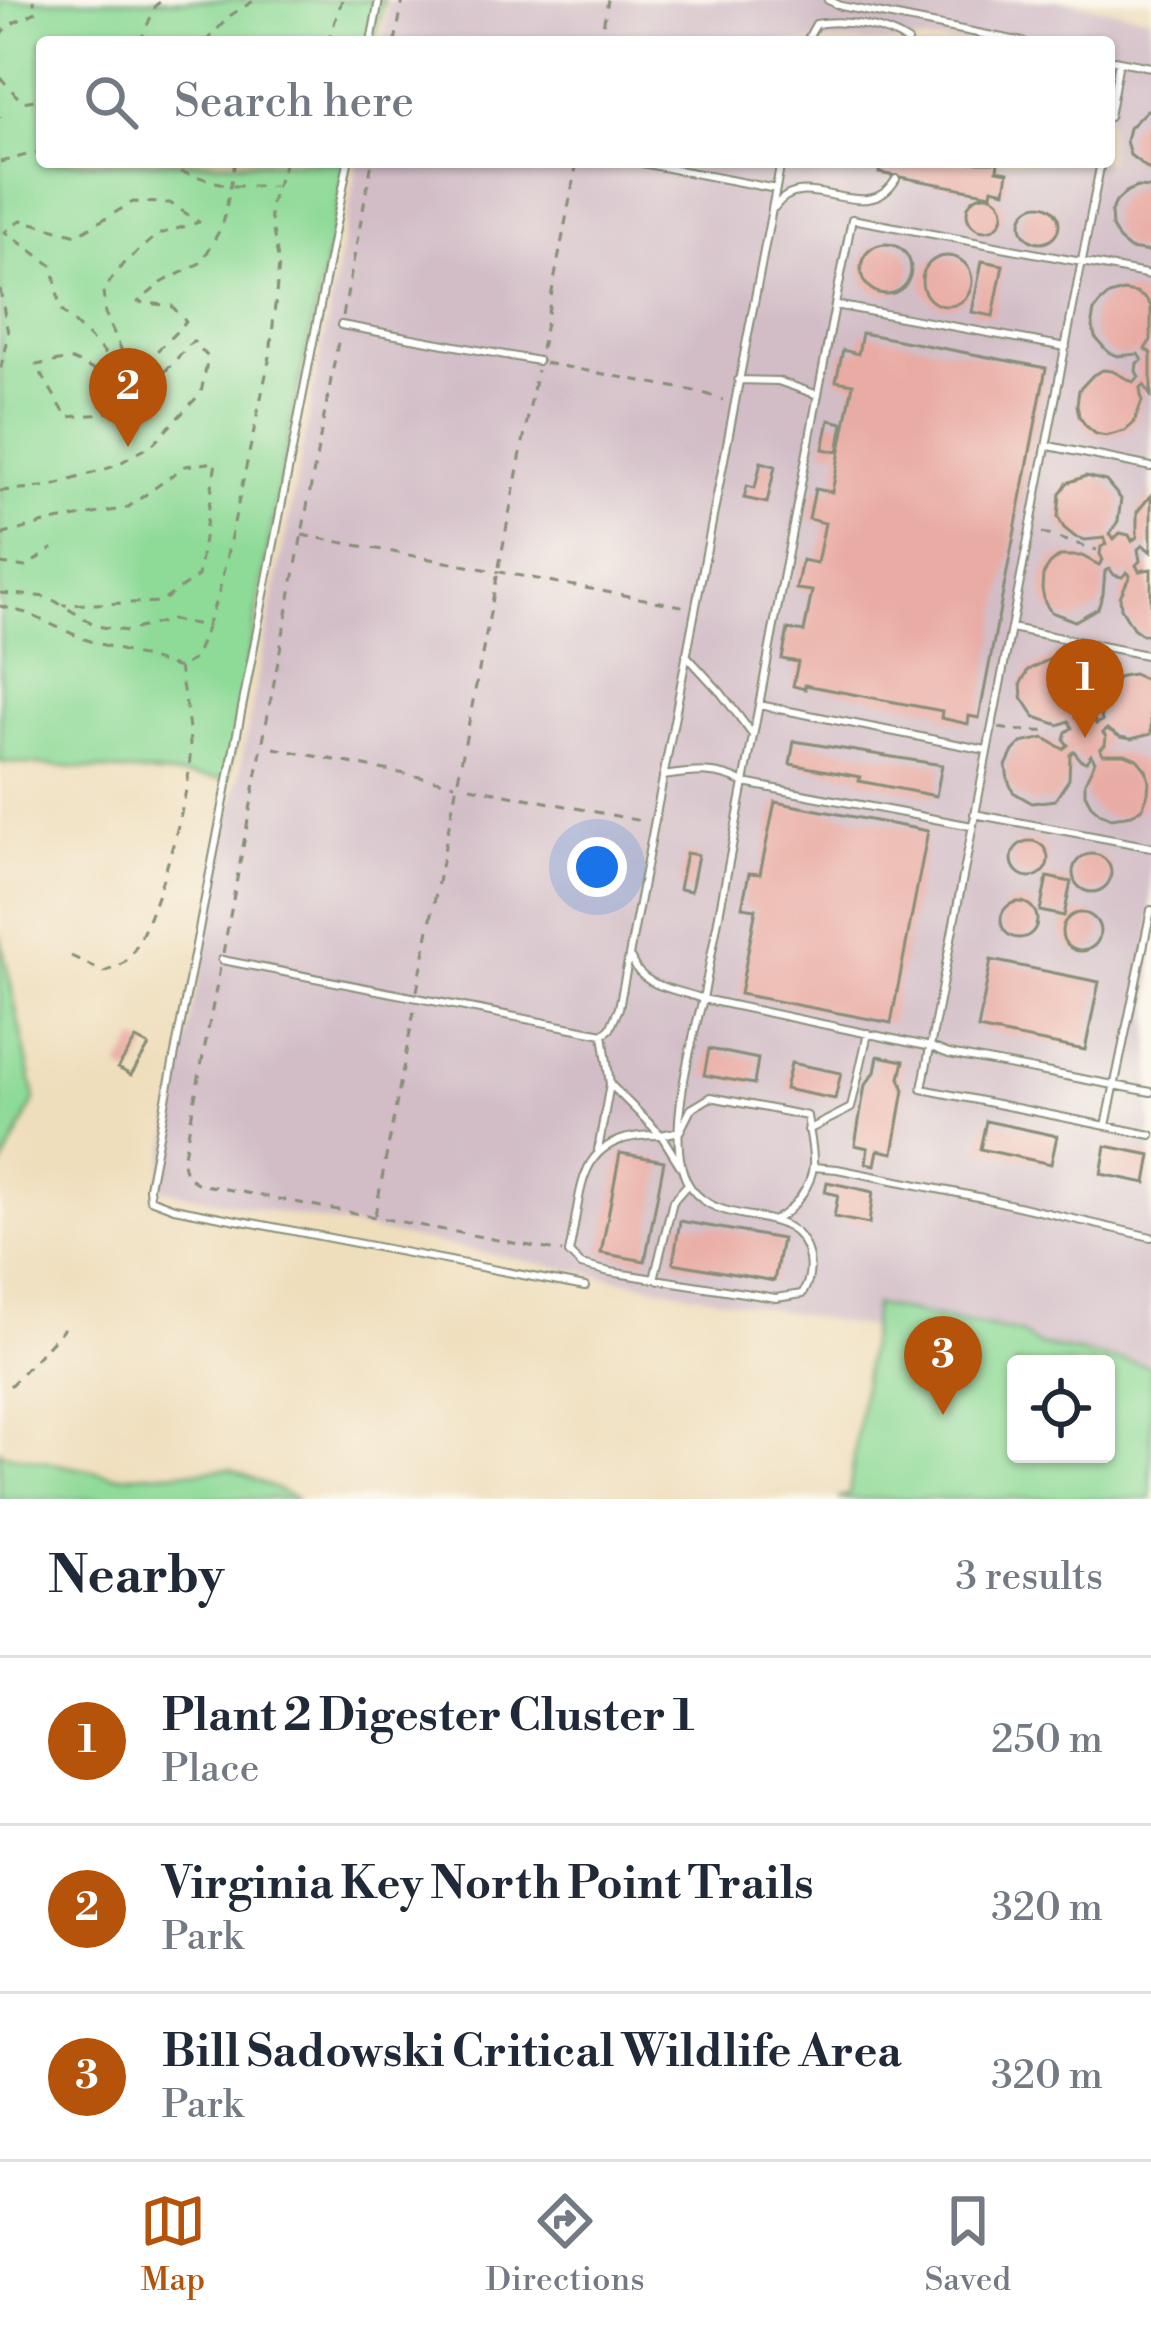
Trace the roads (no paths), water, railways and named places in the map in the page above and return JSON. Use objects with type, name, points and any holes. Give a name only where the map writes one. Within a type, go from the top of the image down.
[{"type":"lane","points":[[372,36],[379,0]]},
{"type":"lane","points":[[828,0],[993,36]]},
{"type":"lane","points":[[809,36],[816,24],[833,21],[899,36]]},
{"type":"lane","points":[[1115,60],[1151,67]]},
{"type":"lane","points":[[1115,84],[1119,61]]},
{"type":"lane","points":[[347,168],[150,1199],[174,1208],[585,1287]]},
{"type":"lane","points":[[668,168],[776,189]]},
{"type":"lane","points":[[222,960],[602,1034],[610,1030],[619,1008],[780,168]]},
{"type":"lane","points":[[1100,168],[922,1089],[1151,1135]]},
{"type":"lane","points":[[770,216],[781,198],[791,193],[873,199],[889,192],[896,179]]},
{"type":"lane","points":[[681,1167],[681,1093],[688,1053],[703,999],[852,219],[1151,275]]},
{"type":"lane","points":[[835,305],[1066,347]]},
{"type":"lane","points":[[341,326],[538,361]]},
{"type":"lane","points":[[738,380],[778,381],[818,395]]},
{"type":"lane","points":[[1047,446],[1151,466]]},
{"type":"lane","points":[[1011,628],[1151,656]]},
{"type":"lane","points":[[686,655],[753,736]]},
{"type":"lane","points":[[759,705],[987,750]]},
{"type":"lane","points":[[663,776],[707,771],[744,783],[972,826]]},
{"type":"lane","points":[[974,814],[1151,847]]},
{"type":"lane","points":[[1106,1126],[1151,913]]},
{"type":"lane","points":[[629,952],[640,976],[659,987],[703,999],[949,1054],[1151,1092]]},
{"type":"lane","points":[[598,1150],[610,1084],[602,1034]]},
{"type":"lane","points":[[808,1130],[851,1108],[868,1034]]},
{"type":"lane","points":[[610,1084],[661,1135],[692,1191],[720,1210],[790,1225],[802,1237],[810,1272],[802,1294],[776,1298],[654,1279],[581,1265],[569,1253],[588,1162],[598,1150],[624,1137],[661,1135],[680,1131]]},
{"type":"lane","points":[[680,1131],[691,1109],[711,1097],[807,1116],[813,1167],[797,1200],[784,1216],[771,1221]]},
{"type":"lane","points":[[813,1167],[962,1194],[1151,1238]]},
{"type":"lane","points":[[654,1279],[673,1201],[688,1184]]},
{"type":"place","name":"Virginia Key North Point Trails","points":[[128,447]]},
{"type":"place","name":"Plant 2 Digester Cluster 1","points":[[1085,738]]},
{"type":"place","name":"Bill Sadowski Critical Wildlife Area","points":[[943,1415]]}]
